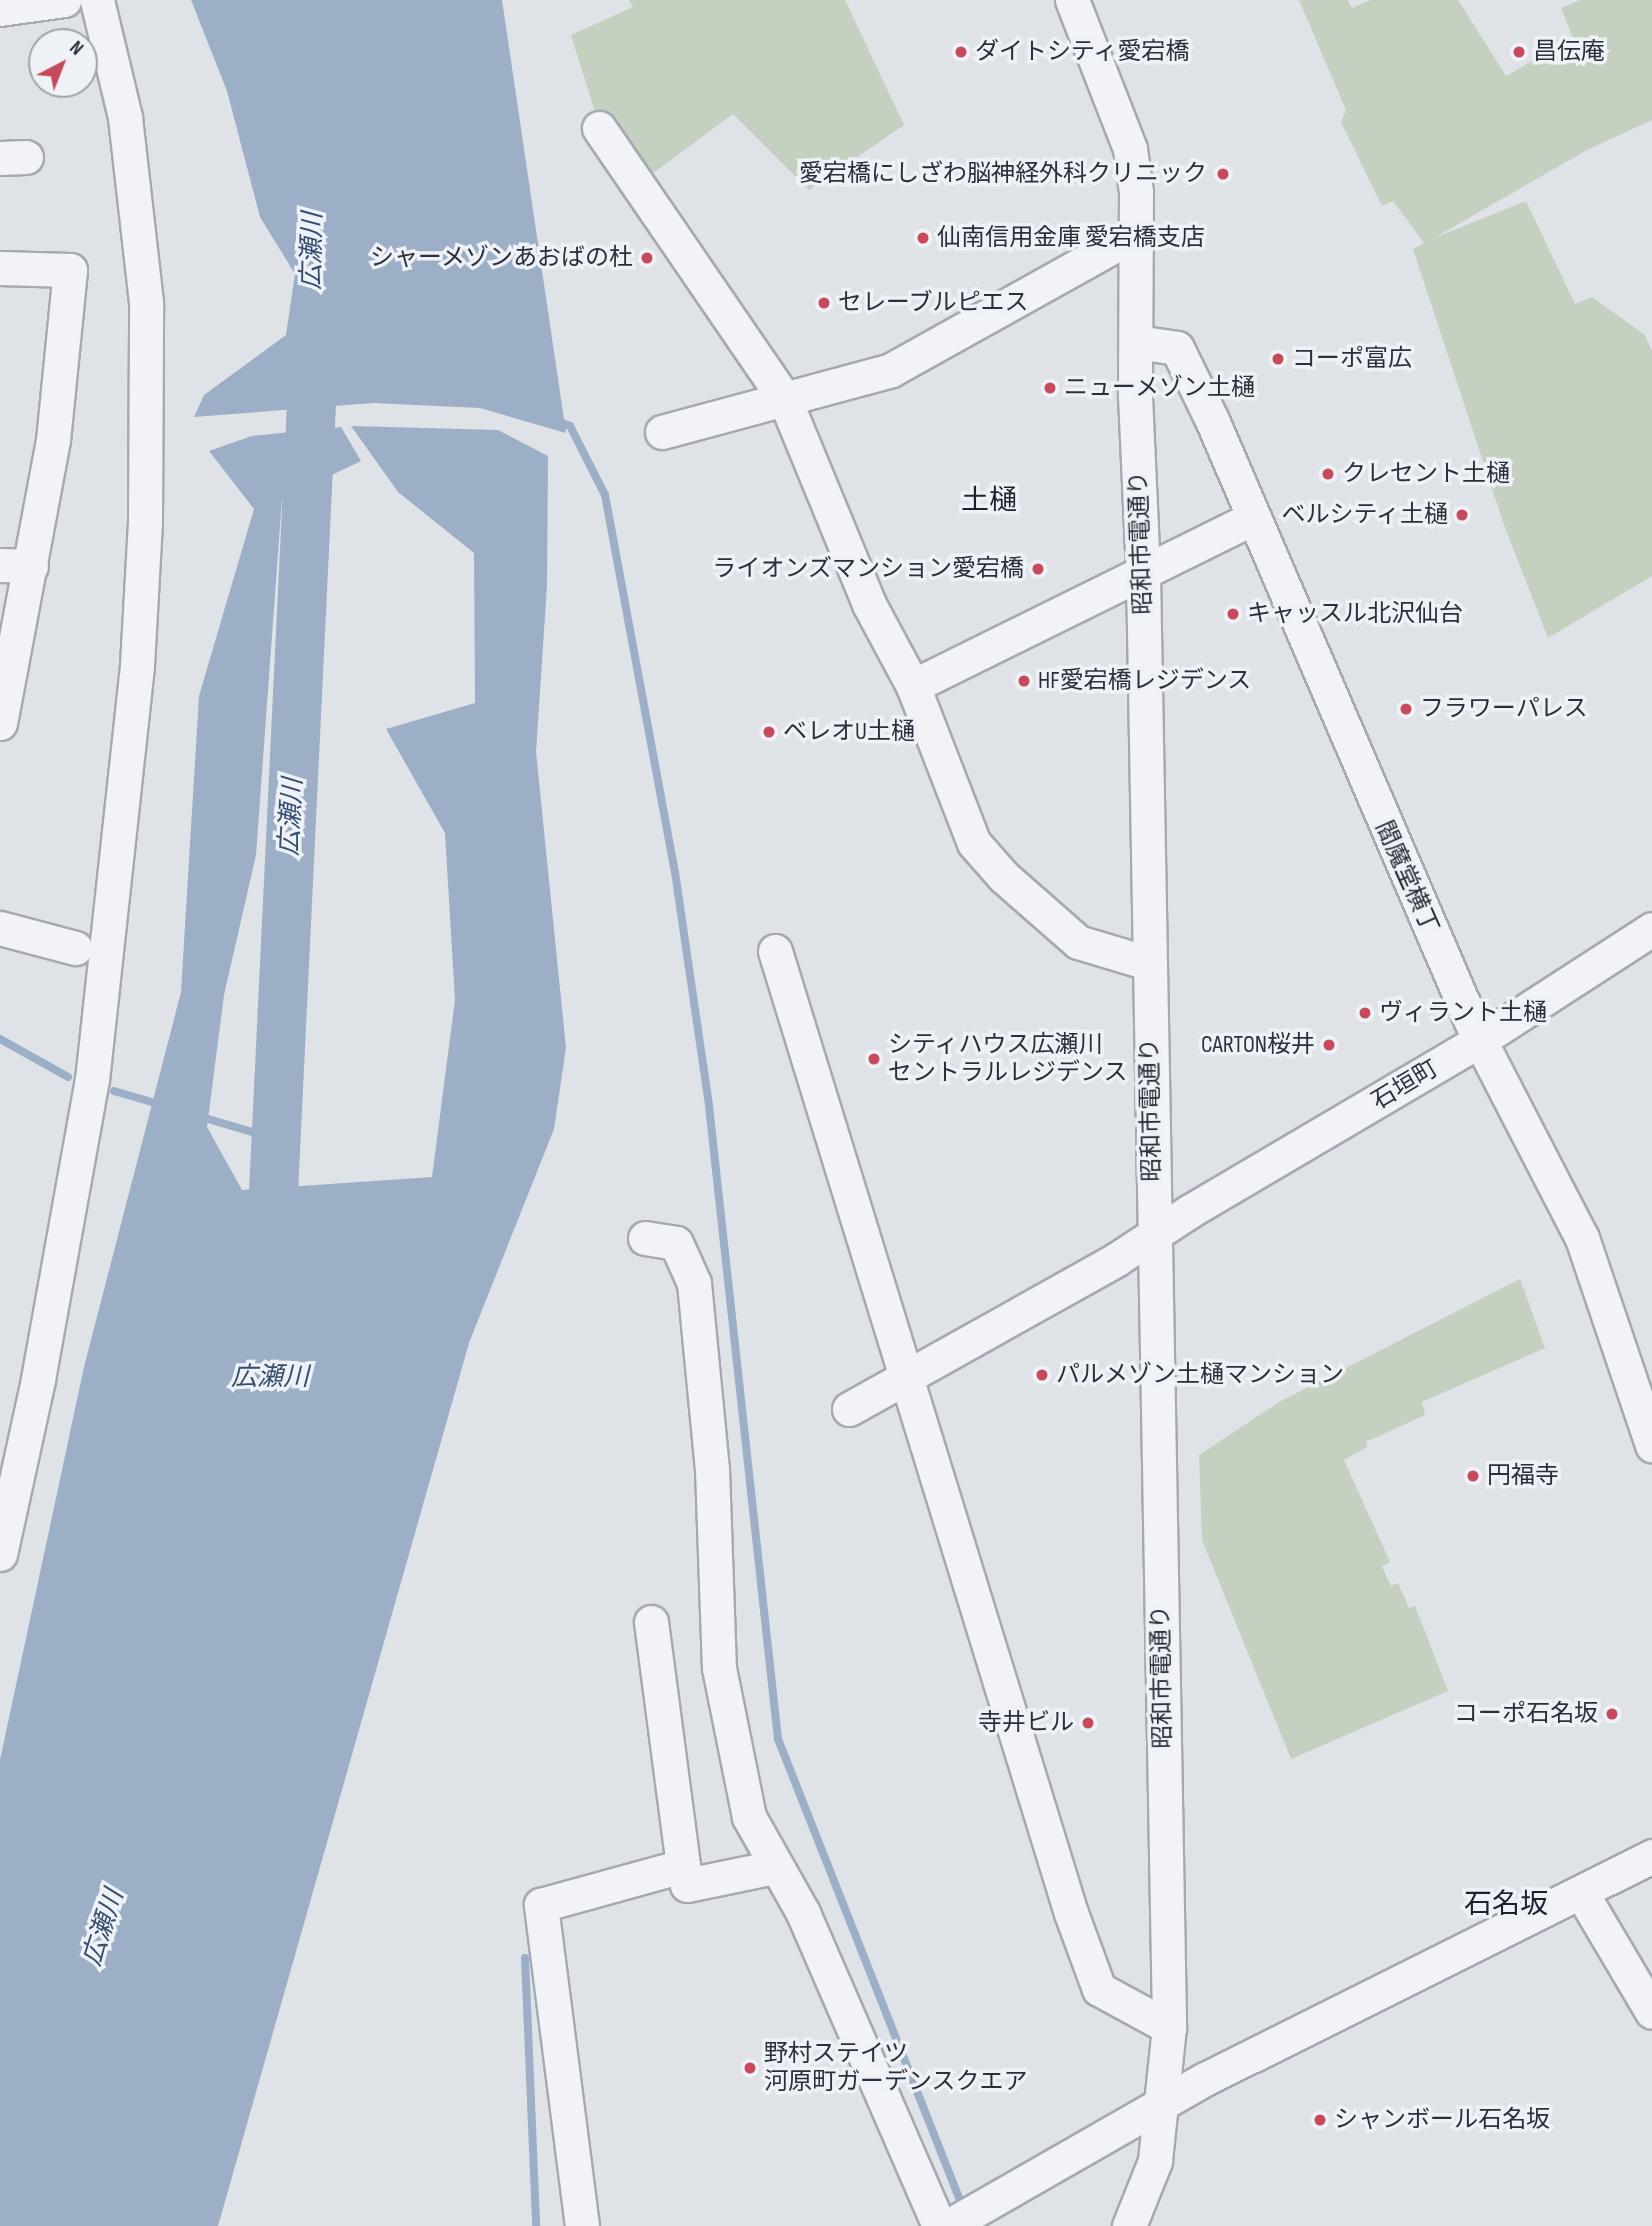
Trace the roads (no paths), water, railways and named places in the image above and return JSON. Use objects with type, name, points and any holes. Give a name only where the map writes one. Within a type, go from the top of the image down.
[{"type":"street","points":[[0,9],[64,0]]},
{"type":"street","points":[[0,1554],[38,1379],[92,1080],[137,665],[145,520],[146,302],[131,153],[97,0]]},
{"type":"street","name":"昭和市電通り","points":[[1072,0],[1130,149],[1135,234],[1169,2026],[1155,2161],[1129,2226]]},
{"type":"street","points":[[598,128],[785,400],[870,604],[914,686],[974,842],[1004,877],[1078,942],[1148,963]]},
{"type":"street","points":[[662,432],[891,370],[1135,234]]},
{"type":"street","points":[[0,268],[70,270],[53,440],[15,566],[0,723]]},
{"type":"street","name":"閻魔堂横丁","points":[[1136,342],[1177,348],[1479,1041],[1582,1238],[1652,1445]]},
{"type":"street","points":[[914,686],[1253,518]]},
{"type":"street","points":[[0,928],[75,948]]},
{"type":"street","name":"石垣町","points":[[849,1409],[1117,1259],[1153,1233],[1479,1041],[1652,929]]},
{"type":"street","points":[[775,951],[1000,1684],[1099,1989],[1169,2026]]},
{"type":"street","points":[[645,1238],[676,1244],[694,1283],[712,1469],[719,1668],[750,1817],[775,1867],[803,1913],[947,2225],[1163,2103],[1652,1856]]},
{"type":"street","points":[[651,1622],[687,1885],[775,1867]]},
{"type":"street","points":[[582,2226],[541,1905],[683,1866]]},
{"type":"street","points":[[1581,1892],[1652,2012]]},
{"type":"water","name":"広瀬川","points":[[191,0],[502,0],[566,433],[480,408],[373,403],[194,417],[204,395],[286,335],[295,274],[260,217],[227,91]]},
{"type":"water","name":"広瀬川","points":[[351,426],[498,430],[548,456],[547,585],[536,752],[566,1048],[554,1129],[469,1343],[218,2226],[0,2226],[0,1760],[84,1367],[181,992],[199,696],[254,509],[209,451],[252,436],[341,427],[361,461],[282,499],[256,855],[224,995],[207,1127],[242,1190],[432,1177],[455,1000],[445,833],[386,729],[475,703],[474,553],[398,492]]},
{"type":"waterway","name":"広瀬川","points":[[270,1254],[314,341]]},
{"type":"waterway","points":[[557,421],[570,426],[605,495],[675,872],[709,1106],[778,1739],[963,2208]]},
{"type":"waterway","points":[[0,1039],[68,1077]]},
{"type":"waterway","points":[[114,1091],[162,1105]]},
{"type":"waterway","points":[[198,1116],[276,1139]]},
{"type":"waterway","points":[[525,1958],[536,2226]]},
{"type":"place","name":"ダイトシティ愛宕橋","points":[[961,52]]},
{"type":"place","name":"昌伝庵","points":[[1519,52]]},
{"type":"place","name":"愛宕橋にしざわ脳神経外科クリニック","points":[[1223,174]]},
{"type":"place","name":"仙南信用金庫 愛宕橋支店","points":[[923,238]]},
{"type":"place","name":"シャーメゾンあおばの杜","points":[[647,258]]},
{"type":"place","name":"セレーブルピエス","points":[[824,303]]},
{"type":"place","name":"コーポ富広","points":[[1278,359]]},
{"type":"place","name":"ニューメゾン土樋","points":[[1050,388]]},
{"type":"place","name":"クレセント土樋","points":[[1328,474]]},
{"type":"place","name":"ベルシティ土樋","points":[[1462,515]]},
{"type":"place","name":"ライオンズマンション愛宕橋","points":[[1038,569]]},
{"type":"place","name":"キャッスル北沢仙台","points":[[1233,614]]},
{"type":"place","name":"HF愛宕橋レジデンス","points":[[1024,681]]},
{"type":"place","name":"フラワーパレス","points":[[1406,709]]},
{"type":"place","name":"ベレオU土樋","points":[[769,732]]},
{"type":"place","name":"ヴィラント土樋","points":[[1365,1013]]},
{"type":"place","name":"CARTON桜井","points":[[1329,1045]]},
{"type":"place","name":"シティハウス広瀬川 セントラルレジデンス","points":[[874,1059]]},
{"type":"place","name":"パルメゾン土樋マンション","points":[[1042,1375]]},
{"type":"place","name":"円福寺","points":[[1473,1476]]},
{"type":"place","name":"コーポ石名坂","points":[[1612,1714]]},
{"type":"place","name":"寺井ビル","points":[[1088,1723]]},
{"type":"place","name":"野村ステイツ 河原町ガーデンスクエア","points":[[750,2068]]},
{"type":"place","name":"シャンボール石名坂","points":[[1320,2120]]},
{"type":"district","name":"土樋","points":[[989,501]]},
{"type":"district","name":"石名坂","points":[[1506,1905]]}]
